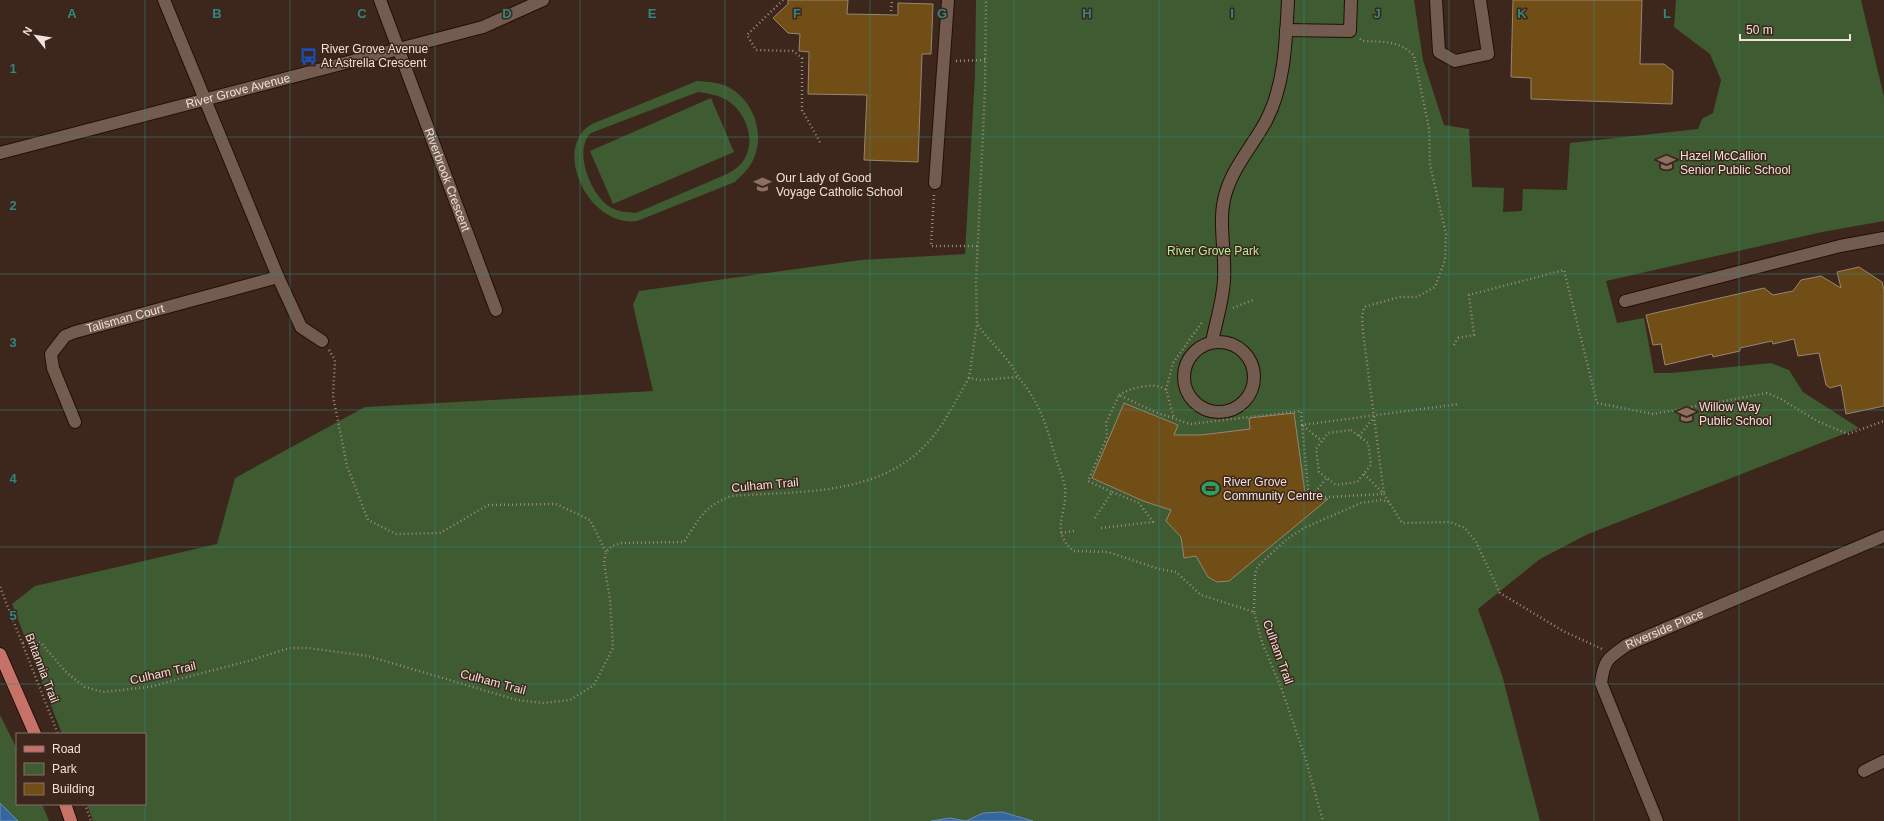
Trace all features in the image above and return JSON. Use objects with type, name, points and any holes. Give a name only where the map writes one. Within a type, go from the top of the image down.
[{"type":"main road","points":[[0,654],[35,733]]},
{"type":"main road","points":[[65,805],[72,821]]},
{"type":"street","points":[[164,0],[278,277],[301,327],[322,341]]},
{"type":"street","name":"Riverbrook Crescent","points":[[380,0],[496,310]]},
{"type":"street","name":"River Grove Avenue","points":[[0,153],[483,27],[543,0]]},
{"type":"street","points":[[935,183],[948,0]]},
{"type":"street","points":[[1212,342],[1224,281],[1222,218],[1225,193],[1234,172],[1266,121],[1277,95],[1286,30],[1288,0]]},
{"type":"street","points":[[1286,30],[1350,31],[1350,0]]},
{"type":"street","points":[[1436,0],[1439,52],[1455,61],[1488,54],[1480,0]]},
{"type":"street","points":[[1625,301],[1840,246],[1884,238]]},
{"type":"street","name":"Talisman Court","points":[[75,422],[53,368],[51,354],[65,336],[278,277]]},
{"type":"street","points":[[1212,342],[1222,342],[1241,348],[1250,359],[1254,370],[1251,394],[1239,407],[1223,413],[1206,411],[1195,404],[1188,395],[1184,375],[1196,350],[1212,342]]},
{"type":"street","name":"Riverside Place","points":[[1657,821],[1601,683],[1603,667],[1613,655],[1627,645],[1884,536]]},
{"type":"street","points":[[1864,772],[1884,761]]},
{"type":"path","points":[[783,0],[747,34],[756,50],[794,51],[802,58],[802,110],[821,144]]},
{"type":"path","points":[[891,11],[892,0]]},
{"type":"path","points":[[986,0],[986,60],[976,282],[977,324],[969,378],[980,380],[1018,377]]},
{"type":"path","points":[[1350,31],[1362,41],[1395,43],[1407,48],[1414,56],[1430,128],[1430,165],[1446,234],[1445,260],[1435,287],[1417,297],[1400,297],[1364,307],[1362,318],[1363,332],[1384,494]]},
{"type":"path","points":[[943,61],[986,60]]},
{"type":"path","points":[[935,183],[931,246],[978,246]]},
{"type":"path","points":[[1454,345],[1458,338],[1474,335],[1470,295],[1564,270],[1597,404],[1654,414],[1767,393],[1782,399],[1817,421],[1848,434],[1884,421]]},
{"type":"path","points":[[977,324],[985,336],[1011,363],[1018,377],[1031,393],[1043,414],[1065,488],[1065,503],[1061,533],[1074,531]]},
{"type":"path","points":[[322,341],[335,360],[333,396],[347,466],[368,520],[396,534],[440,533],[488,505],[556,504],[590,520],[606,552]]},
{"type":"path","name":"Culham Trail","points":[[23,643],[32,641],[41,643],[67,673],[85,687],[102,692],[149,687],[252,660],[289,648],[308,648],[368,656],[517,700],[542,703],[570,700],[594,684],[613,648],[610,607],[604,562],[606,552],[612,546],[622,543],[684,542],[703,513],[714,503],[731,496],[846,487],[895,470],[915,456],[931,440],[969,378]]},
{"type":"path","points":[[1101,528],[1153,522],[1139,503],[1088,481],[1107,437],[1106,423],[1119,395],[1125,391],[1161,386],[1166,390],[1174,418]]},
{"type":"path","points":[[1119,395],[1155,412],[1190,424],[1300,411],[1309,498]]},
{"type":"path","points":[[1302,425],[1459,404]]},
{"type":"path","points":[[1359,436],[1375,416]]},
{"type":"path","points":[[1302,425],[1321,440]]},
{"type":"path","points":[[1351,430],[1359,436],[1368,443],[1370,465],[1357,482],[1336,485],[1319,472],[1316,449],[1321,440],[1328,433],[1351,430]]},
{"type":"path","points":[[1364,474],[1384,494],[1402,523],[1450,522],[1465,528],[1476,542],[1500,593],[1563,632],[1613,655]]},
{"type":"path","points":[[1309,498],[1326,478]]},
{"type":"path","points":[[1095,518],[1112,492]]},
{"type":"path","points":[[1309,498],[1384,494]]},
{"type":"path","points":[[1254,612],[1255,574],[1258,566],[1288,539],[1304,528],[1360,503],[1381,500],[1390,502]]},
{"type":"path","name":"Culham Trail","points":[[1061,533],[1064,542],[1073,551],[1108,552],[1159,569],[1176,572],[1201,595],[1254,612],[1262,642],[1282,690],[1305,757],[1323,821]]},
{"type":"path","name":"Britannia Trail","points":[[0,587],[58,733]]},
{"type":"path","points":[[85,805],[92,821]]},
{"type":"green space","name":"River Grove Park","points":[[976,0],[1414,0],[1423,60],[1444,125],[1469,129],[1472,187],[1504,188],[1503,212],[1522,211],[1523,189],[1567,190],[1570,143],[1698,129],[1702,119],[1713,113],[1721,80],[1710,54],[1674,27],[1676,0],[1861,0],[1884,97],[1884,221],[1822,232],[1606,281],[1617,323],[1644,318],[1654,373],[1671,373],[1771,363],[1789,370],[1803,392],[1859,428],[1588,534],[1540,559],[1478,609],[1502,675],[1540,821],[1033,821],[1001,812],[983,813],[966,821],[950,818],[931,821],[93,821],[87,805],[146,805],[146,733],[62,733],[12,604],[35,586],[217,544],[235,478],[365,407],[653,391],[633,305],[639,291],[861,260],[965,254],[975,75]]},
{"type":"green space","points":[[697,81],[714,83],[730,88],[745,101],[751,109],[757,128],[757,148],[750,165],[735,182],[637,221],[619,220],[604,212],[590,199],[581,184],[575,167],[575,150],[580,135],[592,124]],"holes":[[[698,92],[715,95],[725,99],[732,104],[743,117],[749,133],[749,142],[745,158],[741,163],[727,174],[636,213],[623,212],[612,208],[605,203],[592,184],[584,162],[583,150],[591,133]]]},
{"type":"green space","points":[[711,98],[734,152],[613,204],[590,151]]},
{"type":"green space","points":[[0,715],[16,747],[16,805],[42,805],[49,821],[18,821],[0,803]]},
{"type":"water","points":[[0,803],[18,821],[0,821]]},
{"type":"water","points":[[1002,812],[1033,821],[966,821],[983,813]]},
{"type":"water","points":[[950,818],[966,821],[931,821]]},
{"type":"building","points":[[788,0],[848,0],[847,14],[898,15],[898,3],[933,4],[931,54],[922,54],[918,162],[864,160],[867,95],[808,94],[809,52],[799,51],[800,34],[788,33],[773,18],[788,4]]},
{"type":"building","points":[[1513,0],[1642,0],[1640,64],[1664,64],[1673,71],[1672,104],[1531,99],[1531,78],[1511,77]]},
{"type":"building","points":[[1859,267],[1882,282],[1884,290],[1884,406],[1846,414],[1841,385],[1830,388],[1826,385],[1819,353],[1798,356],[1794,339],[1773,344],[1772,341],[1740,348],[1740,351],[1713,357],[1712,354],[1665,365],[1661,344],[1653,345],[1646,315],[1764,288],[1773,295],[1793,291],[1801,280],[1821,276],[1841,288],[1837,272]]},
{"type":"building","name":"River Grove Community Centre","points":[[1124,403],[1178,425],[1174,435],[1201,435],[1250,429],[1249,418],[1294,413],[1306,500],[1328,499],[1229,581],[1217,582],[1208,577],[1196,556],[1184,558],[1181,537],[1166,521],[1171,510],[1143,501],[1092,478]]},
{"type":"place","name":"River Grove Avenue At Astrella Crescent","points":[[308,56]]},
{"type":"place","name":"Hazel McCallion Senior Public School","points":[[1667,163]]},
{"type":"place","name":"Our Lady of Good Voyage Catholic School","points":[[763,185]]},
{"type":"place","name":"Willow Way Public School","points":[[1686,414]]},
{"type":"place","name":"River Grove Community Centre","points":[[1210,489]]}]
